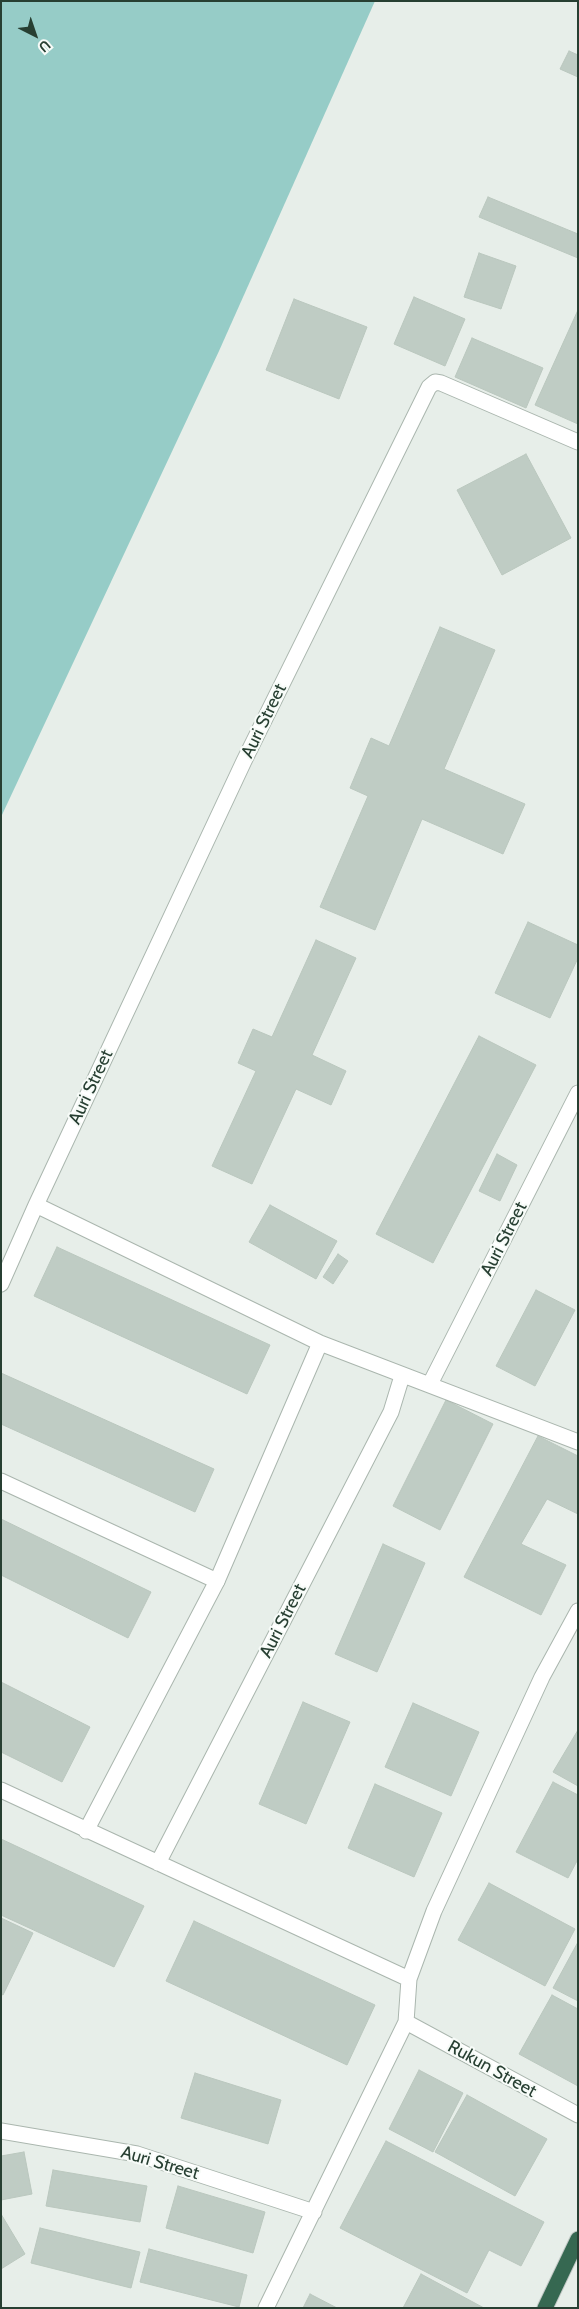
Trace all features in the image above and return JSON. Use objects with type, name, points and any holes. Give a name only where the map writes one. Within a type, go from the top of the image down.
[{"type":"highway","points":[[544,2308],[578,2239]]},
{"type":"street","name":"Auri Street","points":[[1,1284],[36,1205],[244,761],[428,387],[435,382],[441,383],[578,442]]},
{"type":"street","name":"Auri Street","points":[[430,1384],[578,1093]]},
{"type":"street","points":[[36,1205],[320,1343],[578,1442]]},
{"type":"street","points":[[86,1831],[217,1581],[320,1343]]},
{"type":"street","name":"Auri Street","points":[[158,1863],[391,1412],[402,1376]]},
{"type":"street","points":[[1,1481],[217,1581]]},
{"type":"street","points":[[266,2308],[406,2022],[409,1979],[434,1911],[542,1677],[578,1611]]},
{"type":"street","points":[[1,1790],[409,1979]]},
{"type":"street","name":"Rukun Street","points":[[406,2022],[578,2115]]},
{"type":"street","name":"Auri Street","points":[[1,2131],[137,2154],[314,2212]]},
{"type":"water","points":[[1,1],[375,1],[219,351],[1,817]]},
{"type":"building","points":[[569,51],[578,55],[578,77],[560,69]]},
{"type":"building","points":[[488,197],[578,234],[578,258],[479,217]]},
{"type":"building","points":[[479,253],[516,266],[501,309],[464,297]]},
{"type":"building","points":[[414,297],[465,319],[445,366],[394,344]]},
{"type":"building","points":[[294,299],[367,327],[339,399],[266,370]]},
{"type":"building","points":[[578,310],[578,424],[535,405]]},
{"type":"building","points":[[472,338],[543,368],[526,408],[455,377]]},
{"type":"building","points":[[526,454],[571,538],[502,575],[457,490]]},
{"type":"building","points":[[440,627],[495,650],[444,769],[525,804],[503,854],[422,819],[375,930],[320,907],[368,796],[350,788],[371,738],[389,746]]},
{"type":"building","points":[[528,922],[578,945],[578,958],[550,1018],[495,993]]},
{"type":"building","points":[[316,940],[356,958],[312,1055],[346,1071],[331,1105],[296,1089],[252,1184],[212,1166],[256,1071],[238,1063],[253,1029],[272,1037]]},
{"type":"building","points":[[479,1036],[536,1065],[433,1263],[376,1234]]},
{"type":"building","points":[[497,1154],[517,1165],[500,1201],[479,1191]]},
{"type":"building","points":[[270,1205],[337,1241],[316,1279],[249,1242]]},
{"type":"building","points":[[57,1247],[270,1345],[247,1394],[34,1296]]},
{"type":"building","points":[[338,1254],[348,1261],[333,1284],[323,1277]]},
{"type":"building","points":[[536,1290],[575,1310],[535,1386],[496,1366]]},
{"type":"building","points":[[1,1373],[214,1469],[195,1512],[1,1424]]},
{"type":"building","points":[[446,1400],[493,1424],[440,1530],[393,1506]]},
{"type":"building","points":[[538,1436],[578,1456],[578,1514],[547,1499],[521,1544],[566,1565],[541,1615],[464,1577]]},
{"type":"building","points":[[1,1519],[151,1592],[128,1638],[1,1575]]},
{"type":"building","points":[[383,1544],[425,1563],[377,1672],[335,1654]]},
{"type":"building","points":[[1,1682],[90,1727],[62,1782],[1,1752]]},
{"type":"building","points":[[303,1702],[350,1722],[306,1824],[259,1804]]},
{"type":"building","points":[[413,1703],[479,1732],[451,1796],[385,1767]]},
{"type":"building","points":[[578,1730],[578,1786],[553,1772]]},
{"type":"building","points":[[553,1782],[578,1795],[578,1859],[568,1878],[516,1852]]},
{"type":"building","points":[[375,1784],[442,1813],[414,1877],[348,1848]]},
{"type":"building","points":[[1,1839],[144,1906],[114,1967],[1,1915]]},
{"type":"building","points":[[489,1883],[575,1929],[545,1986],[458,1940]]},
{"type":"building","points":[[1,1918],[33,1933],[3,1995],[1,1994]]},
{"type":"building","points":[[194,1921],[375,2005],[347,2065],[166,1981]]},
{"type":"building","points":[[578,1942],[578,2001],[553,1988]]},
{"type":"building","points":[[552,1995],[578,2009],[578,2086],[519,2054]]},
{"type":"building","points":[[419,2070],[463,2093],[433,2152],[389,2129]]},
{"type":"building","points":[[195,2073],[281,2100],[268,2144],[181,2118]]},
{"type":"building","points":[[467,2095],[547,2139],[515,2196],[435,2152]]},
{"type":"building","points":[[386,2141],[544,2222],[521,2266],[489,2250],[467,2293],[340,2228]]},
{"type":"building","points":[[24,2152],[32,2194],[1,2200],[1,2156]]},
{"type":"building","points":[[53,2170],[147,2186],[140,2222],[46,2206]]},
{"type":"building","points":[[178,2186],[265,2212],[253,2253],[166,2228]]},
{"type":"building","points":[[1,2214],[25,2254],[1,2269]]},
{"type":"building","points":[[40,2228],[140,2252],[131,2288],[31,2263]]},
{"type":"building","points":[[149,2249],[247,2275],[239,2307],[140,2282]]},
{"type":"building","points":[[421,2274],[484,2308],[403,2308]]},
{"type":"building","points":[[310,2294],[337,2308],[303,2308]]}]
